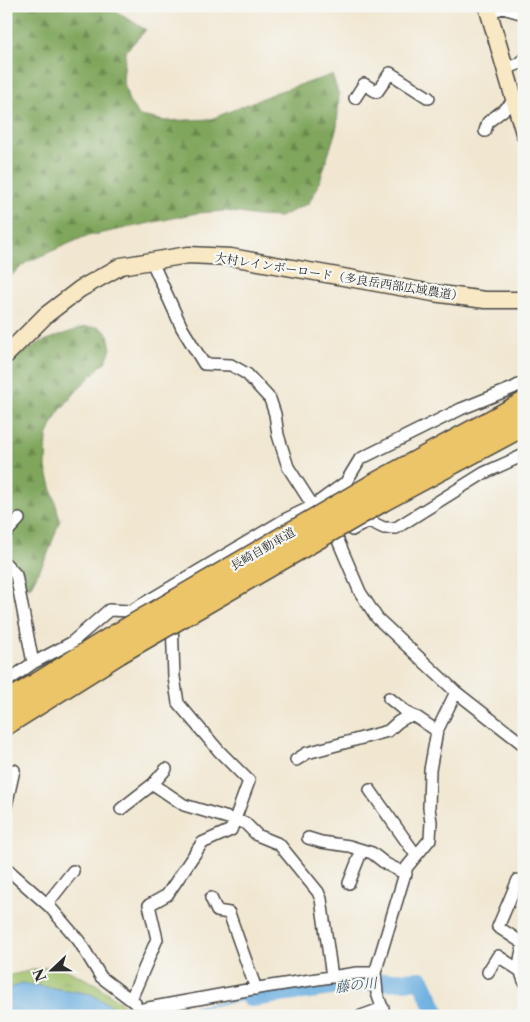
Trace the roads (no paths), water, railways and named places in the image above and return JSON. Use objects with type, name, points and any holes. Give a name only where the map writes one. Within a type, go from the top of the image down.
[{"type":"highway","name":"長崎自動車道","points":[[6,703],[115,645],[377,493],[524,403]]},
{"type":"highway","name":"長崎自動車道","points":[[377,493],[524,425]]},
{"type":"highway","name":"長崎自動車道","points":[[6,724],[58,691],[115,645]]},
{"type":"highway","points":[[6,728],[58,691]]},
{"type":"street","points":[[524,14],[503,8],[487,8],[519,108],[524,133]]},
{"type":"street","points":[[505,69],[518,64],[524,59]]},
{"type":"street","points":[[355,98],[364,84],[377,92],[390,73],[429,98]]},
{"type":"street","points":[[485,131],[488,122],[519,108]]},
{"type":"street","name":"大村レインボーロード（多良岳西部広域農道）","points":[[6,355],[46,315],[80,289],[121,266],[188,256],[231,257],[433,293],[485,300],[524,300]]},
{"type":"street","points":[[152,262],[182,328],[204,364],[231,365],[247,374],[270,399],[288,467],[313,506],[337,538],[360,592],[377,618],[456,692],[524,745]]},
{"type":"street","points":[[6,682],[33,663],[71,643],[109,610],[131,611],[170,586],[284,520],[313,506],[346,482],[360,459],[461,409],[514,388],[524,382]]},
{"type":"street","points":[[337,538],[369,521],[384,528],[396,528],[484,473],[524,456]]},
{"type":"street","points":[[6,533],[19,519]]},
{"type":"street","points":[[6,564],[16,575],[33,663]]},
{"type":"street","points":[[131,999],[157,938],[149,905],[167,895],[202,844],[231,830],[233,820],[249,781],[219,751],[178,703],[174,677],[170,586]]},
{"type":"street","points":[[361,1016],[384,1012],[377,994],[375,974],[407,867],[430,838],[430,770],[437,730],[456,692]]},
{"type":"street","points":[[389,698],[410,715],[437,730]]},
{"type":"street","points":[[296,760],[307,753],[388,731],[410,715]]},
{"type":"street","points":[[121,809],[153,784],[166,769]]},
{"type":"street","points":[[6,806],[14,770]]},
{"type":"street","points":[[153,784],[184,805],[245,823],[257,835],[278,844],[318,892],[321,899],[332,977]]},
{"type":"street","points":[[370,790],[416,855]]},
{"type":"street","points":[[308,838],[372,853],[386,864],[406,874]]},
{"type":"street","points":[[349,883],[362,850]]},
{"type":"street","points":[[6,868],[47,904],[79,941],[101,976],[131,999],[143,1012],[256,989],[357,973],[375,974]]},
{"type":"street","points":[[47,904],[73,871]]},
{"type":"street","points":[[518,880],[498,927],[524,944],[519,960],[519,970],[524,981]]},
{"type":"street","points":[[211,898],[217,911],[229,913],[256,989]]},
{"type":"street","points":[[488,972],[498,956],[519,970]]},
{"type":"water","points":[[22,983],[91,994],[129,1016],[6,1016],[6,990]]},
{"type":"waterway","name":"藤の川","points":[[251,998],[360,983],[421,980],[438,1016]]},
{"type":"waterway","points":[[146,1016],[251,998]]}]
